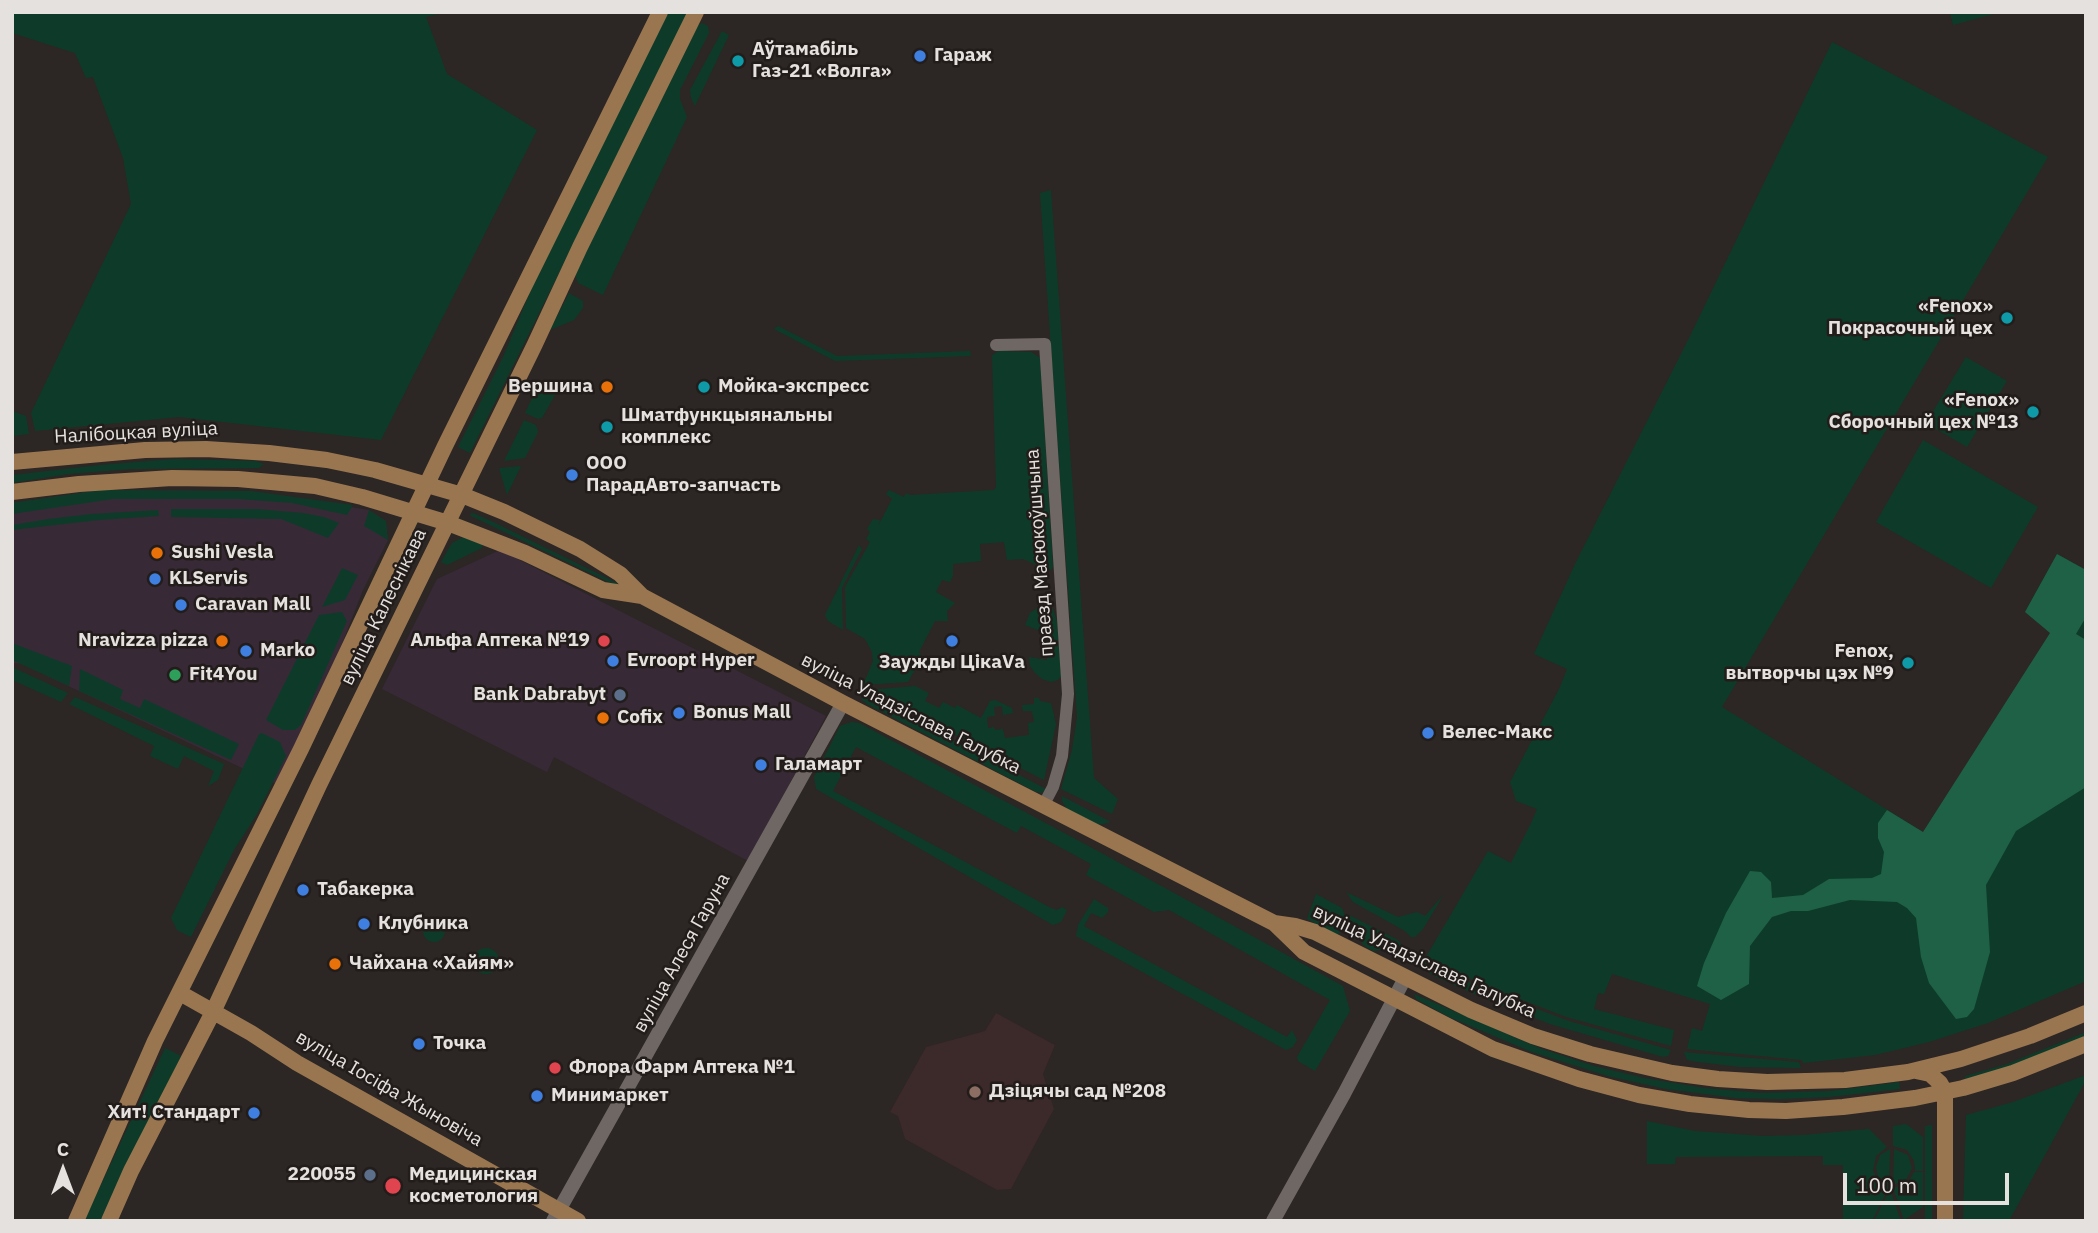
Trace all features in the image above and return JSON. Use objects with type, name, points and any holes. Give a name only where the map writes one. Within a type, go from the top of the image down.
[{"type":"main road","name":"вуліца Калеснікава","points":[[76,1221],[127,1101],[660,12]]},
{"type":"main road","name":"вуліца Калеснікава","points":[[109,1221],[696,12]]},
{"type":"main road","name":"Налібоцкая вуліца","points":[[12,463],[135,450],[235,450],[327,460],[427,484]]},
{"type":"main road","points":[[12,492],[135,480],[238,479],[316,486],[413,512]]},
{"type":"main road","name":"вуліца Уладзіслава Галубка","points":[[427,484],[516,517],[591,555],[620,574],[642,596],[843,704],[1274,923],[1315,932],[1502,1024],[1564,1047],[1672,1073],[1743,1082],[1845,1080],[1913,1070],[1955,1060],[2030,1036],[2086,1013]]},
{"type":"main road","name":"вуліца Уладзіслава Галубка","points":[[413,512],[525,553],[603,590],[642,596]]},
{"type":"main road","name":"вуліца Уладзіслава Галубка","points":[[1274,923],[1287,939],[1304,952],[1493,1049],[1590,1083],[1667,1100],[1732,1109],[1786,1111],[1915,1098],[2013,1073],[2086,1044]]},
{"type":"main road","name":"вуліца Іосіфа Жыновіча","points":[[180,993],[251,1032],[297,1063],[556,1216],[578,1221]]},
{"type":"main road","points":[[1945,1221],[1942,1089],[1948,1067],[1955,1060]]},
{"type":"main road","points":[[1913,1070],[1924,1072],[1942,1089]]},
{"type":"main road","points":[[1915,1098],[1932,1105],[1944,1120]]},
{"type":"street","name":"праезд Масюкоўшчына","points":[[996,345],[1045,344],[1068,694],[1060,765],[1043,806]]},
{"type":"street","name":"вуліца Алеся Гаруна","points":[[556,1216],[843,704]]},
{"type":"street","points":[[1273,1221],[1405,978]]},
{"type":"shaded area","points":[[100,490],[251,491],[369,510],[386,521],[388,540],[363,590],[338,654],[276,784],[47,676],[38,665],[12,663],[12,503]]},
{"type":"shaded area","points":[[500,550],[826,716],[748,861],[554,757],[547,772],[382,689],[437,579]]},
{"type":"shaded area","name":"Дзіцячы сад №208","points":[[996,1013],[1055,1045],[1043,1074],[1054,1109],[1011,1189],[997,1190],[905,1139],[898,1116],[890,1112],[926,1047],[985,1031]]},
{"type":"green space","points":[[12,12],[447,12],[426,17],[447,74],[537,130],[381,440],[179,417],[35,431],[31,413],[131,204],[123,158],[93,77],[86,78],[75,53],[12,33]]},
{"type":"green space","points":[[668,12],[688,12],[470,453],[458,447],[503,357],[533,285]]},
{"type":"green space","points":[[1950,12],[2001,12],[1953,25]]},
{"type":"green space","points":[[702,23],[708,26],[709,33],[680,90],[680,99],[687,117],[603,295],[578,283],[575,275],[696,26]]},
{"type":"green space","points":[[722,31],[729,35],[695,106],[690,90]]},
{"type":"green space","points":[[1832,42],[2048,157],[1722,707],[1923,832],[2052,634],[2025,612],[2057,554],[2086,570],[2086,981],[1988,1023],[1929,1042],[1875,1055],[1803,1063],[1802,1060],[1687,1049],[1692,1028],[1702,1031],[1710,1004],[1612,974],[1604,994],[1598,993],[1594,1009],[1674,1030],[1671,1046],[1566,1017],[1479,983],[1426,957],[1488,851],[1511,863],[1531,823],[1537,809],[1516,801],[1510,782],[1567,669],[1534,654],[1575,564],[1690,336]]},
{"type":"green space","points":[[1051,190],[1094,778],[1118,799],[1112,814],[1061,789],[1072,750],[1077,717],[1040,193]]},
{"type":"green space","points":[[569,293],[583,301],[583,308],[574,320],[550,330]]},
{"type":"green space","points":[[778,326],[837,356],[970,351],[971,356],[835,361],[774,329]]},
{"type":"green space","points":[[999,351],[1031,352],[1040,358],[1053,567],[1044,571],[1044,568],[1023,559],[1007,560],[1004,542],[980,544],[981,561],[953,564],[950,582],[942,580],[936,592],[955,603],[947,611],[948,621],[935,621],[919,652],[922,657],[908,682],[863,685],[873,661],[872,652],[865,639],[846,628],[845,587],[870,542],[866,539],[870,532],[867,529],[873,519],[880,520],[878,526],[892,499],[886,494],[889,490],[904,497],[906,493],[910,495],[994,490],[992,355]]},
{"type":"green space","points":[[1966,357],[2007,381],[1967,447],[1926,423]]},
{"type":"green space","points":[[560,386],[542,418],[525,413],[534,394]]},
{"type":"green space","points":[[12,411],[26,416],[29,434],[12,436]]},
{"type":"green space","points":[[524,420],[536,425],[538,432],[525,458],[504,461]]},
{"type":"green space","points":[[1923,440],[2038,507],[1991,588],[1876,522]]},
{"type":"green space","points":[[174,459],[255,461],[264,464],[259,468],[131,469],[68,474],[12,483],[12,475]]},
{"type":"green space","points":[[521,466],[507,495],[499,468]]},
{"type":"green space","points":[[100,490],[251,491],[353,505],[347,515],[292,503],[238,499],[113,499],[12,514],[12,503]]},
{"type":"green space","points":[[171,509],[257,509],[303,513],[339,523],[328,538],[281,519],[171,517]]},
{"type":"green space","points":[[158,510],[159,516],[12,530],[12,525],[48,519]]},
{"type":"green space","points":[[369,510],[386,521],[388,540],[364,526]]},
{"type":"green space","points":[[473,513],[623,586],[619,587],[471,516]]},
{"type":"green space","points":[[465,536],[485,538],[482,548],[447,565],[441,562],[452,543]]},
{"type":"green space","points":[[859,545],[862,549],[842,588],[843,630],[828,621],[825,615]]},
{"type":"green space","points":[[2057,554],[2086,570],[2086,617],[2076,634],[2086,640],[2086,787],[2016,831],[1986,885],[1990,952],[1974,1009],[1967,1017],[1956,1019],[1929,983],[1921,957],[1916,918],[1897,902],[1850,900],[1772,917],[1750,946],[1749,984],[1721,1000],[1697,986],[1726,913],[1750,871],[1761,872],[1771,882],[1772,898],[1803,895],[1829,879],[1872,878],[1881,874],[1884,852],[1878,838],[1878,823],[1887,810],[1923,832],[2050,633],[2025,612]]},
{"type":"green space","points":[[342,568],[358,575],[345,600],[322,607]]},
{"type":"green space","points":[[1041,605],[1053,609],[1057,621],[1061,676],[1051,682],[1042,679],[1030,666],[1029,657],[1047,660],[1045,633],[1025,625],[1030,613]]},
{"type":"green space","points":[[342,612],[347,621],[301,725],[295,730],[283,730],[266,720],[319,615]]},
{"type":"green space","points":[[12,643],[72,666],[69,686],[12,660]]},
{"type":"green space","points":[[12,667],[68,693],[61,702],[12,680]]},
{"type":"green space","points":[[80,669],[123,690],[120,699],[140,708],[144,699],[239,744],[231,760],[79,691]]},
{"type":"green space","points":[[915,686],[929,693],[925,701],[939,708],[943,702],[955,708],[957,705],[981,718],[990,701],[995,700],[1012,708],[1013,713],[1003,715],[1002,706],[994,707],[995,716],[987,717],[988,728],[1003,729],[1005,738],[1029,735],[1028,723],[1034,722],[1032,711],[1023,711],[1022,705],[1034,704],[1034,698],[1051,703],[1056,724],[1044,780],[867,690]]},
{"type":"green space","points":[[860,692],[1046,789],[1042,793],[1036,792],[867,704],[862,700]]},
{"type":"green space","points":[[75,697],[224,764],[218,780],[208,786],[214,771],[184,756],[178,769],[150,756],[154,746],[69,704]]},
{"type":"green space","points":[[851,722],[859,723],[1096,850],[1343,986],[1350,1011],[1315,1071],[1298,1061],[1297,1057],[1330,1000],[1169,910],[1154,912],[1086,875],[1091,864],[1021,826],[1017,833],[856,747],[833,791],[1051,908],[1057,910],[1062,907],[1067,910],[1061,922],[1053,925],[816,789],[814,777],[840,726]]},
{"type":"green space","points":[[259,734],[280,742],[286,756],[257,814],[234,850],[191,937],[177,930],[171,918]]},
{"type":"green space","points":[[1062,796],[1111,822],[1098,825],[1067,809]]},
{"type":"green space","points":[[1346,892],[1398,917],[1417,912],[1425,916],[1444,894],[1423,929],[1415,937],[1411,937],[1353,902]]},
{"type":"green space","points":[[1316,894],[1342,908],[1353,935],[1344,930],[1337,935],[1307,919]]},
{"type":"green space","points":[[1094,899],[1108,908],[1108,912],[1102,918],[1091,913],[1084,926],[1287,1037],[1292,1030],[1297,1040],[1293,1047],[1286,1050],[1076,936],[1078,925]]},
{"type":"green space","points":[[1347,914],[1398,940],[1403,947],[1373,951],[1363,945]]},
{"type":"green space","points":[[434,920],[442,923],[445,931],[442,939],[434,942],[426,939],[423,931],[426,923]]},
{"type":"green space","points":[[486,948],[495,952],[499,961],[495,970],[486,974],[477,970],[473,961],[477,952]]},
{"type":"green space","points":[[1421,960],[1481,988],[1569,1021],[1671,1050],[1668,1056],[1663,1057],[1550,1024],[1436,977],[1423,969]]},
{"type":"green space","points":[[1414,994],[1542,1049],[1594,1066],[1644,1078],[1704,1088],[1761,1093],[1830,1091],[1899,1082],[1900,1089],[1829,1097],[1779,1099],[1736,1098],[1666,1089],[1608,1076],[1532,1052],[1449,1017],[1416,999]]},
{"type":"green space","points":[[2086,1032],[2086,1036],[2062,1047],[1965,1079],[1965,1076],[2007,1064]]},
{"type":"green space","points":[[165,1048],[181,1056],[102,1221],[84,1221]]},
{"type":"green space","points":[[1684,1052],[1799,1062],[1801,1068],[1740,1067],[1698,1062],[1687,1060]]},
{"type":"green space","points":[[2086,1075],[2086,1080],[2009,1221],[1963,1221],[1966,1115],[2013,1102]]},
{"type":"green space","points":[[1647,1121],[1695,1131],[1763,1136],[1869,1129],[1887,1147],[1876,1156],[1873,1171],[1880,1183],[1889,1187],[1872,1221],[1843,1221],[1843,1165],[1823,1165],[1823,1156],[1676,1157],[1675,1164],[1647,1164]]},
{"type":"green space","points":[[1906,1124],[1923,1137],[1923,1171],[1915,1171],[1914,1161],[1907,1150],[1893,1146],[1893,1126]]},
{"type":"green space","points":[[1932,1125],[1932,1221],[1925,1221],[1925,1126]]},
{"type":"green space","points":[[1890,1149],[1889,1185],[1878,1177],[1876,1167],[1880,1155]]},
{"type":"green space","points":[[1894,1149],[1908,1155],[1912,1168],[1906,1180],[1893,1185]]},
{"type":"green space","points":[[1914,1172],[1923,1172],[1923,1207],[1904,1220],[1893,1188],[1908,1183]]},
{"type":"green space","points":[[1890,1189],[1901,1221],[1874,1221]]},
{"type":"place","name":"Гараж","points":[[920,56]]},
{"type":"place","name":"Аўтамабіль Газ-21 «Волга»","points":[[738,61]]},
{"type":"place","name":"«Fenox» Покрасочный цех","points":[[2007,318]]},
{"type":"place","name":"Вершина","points":[[607,387]]},
{"type":"place","name":"Мойка-экспресс","points":[[704,387]]},
{"type":"place","name":"«Fenox» Сборочный цех №13","points":[[2033,412]]},
{"type":"place","name":"Шматфункцыянальны комплекс","points":[[607,427]]},
{"type":"place","name":"ООО ПарадАвто-запчасть","points":[[572,475]]},
{"type":"place","name":"Sushi Vesla","points":[[157,553]]},
{"type":"place","name":"KLServis","points":[[155,579]]},
{"type":"place","name":"Caravan Mall","points":[[181,605]]},
{"type":"place","name":"Nravizza pizza","points":[[222,641]]},
{"type":"place","name":"Альфа Аптека №19","points":[[604,641]]},
{"type":"place","name":"Заужды ЦікаVа","points":[[952,641]]},
{"type":"place","name":"Marko","points":[[246,651]]},
{"type":"place","name":"Evroopt Hyper","points":[[613,661]]},
{"type":"place","name":"Fenox, вытворчы цэх №9","points":[[1908,663]]},
{"type":"place","name":"Fit4You","points":[[175,675]]},
{"type":"place","name":"Bank Dabrabyt","points":[[620,695]]},
{"type":"place","name":"Bonus Mall","points":[[679,713]]},
{"type":"place","name":"Cofix","points":[[603,718]]},
{"type":"place","name":"Велес-Макс","points":[[1428,733]]},
{"type":"place","name":"Галамарт","points":[[761,765]]},
{"type":"place","name":"Табакерка","points":[[303,890]]},
{"type":"place","name":"Клубника","points":[[364,924]]},
{"type":"place","name":"Чайхана «Хайям»","points":[[335,964]]},
{"type":"place","name":"Точка","points":[[419,1044]]},
{"type":"place","name":"Флора Фарм Аптека №1","points":[[555,1068]]},
{"type":"place","name":"Дзіцячы сад №208","points":[[975,1092]]},
{"type":"place","name":"Минимаркет","points":[[537,1096]]},
{"type":"place","name":"Хит! Стандарт","points":[[254,1113]]},
{"type":"place","name":"220055","points":[[370,1175]]},
{"type":"place","name":"Медицинская косметология","points":[[393,1186]]}]
